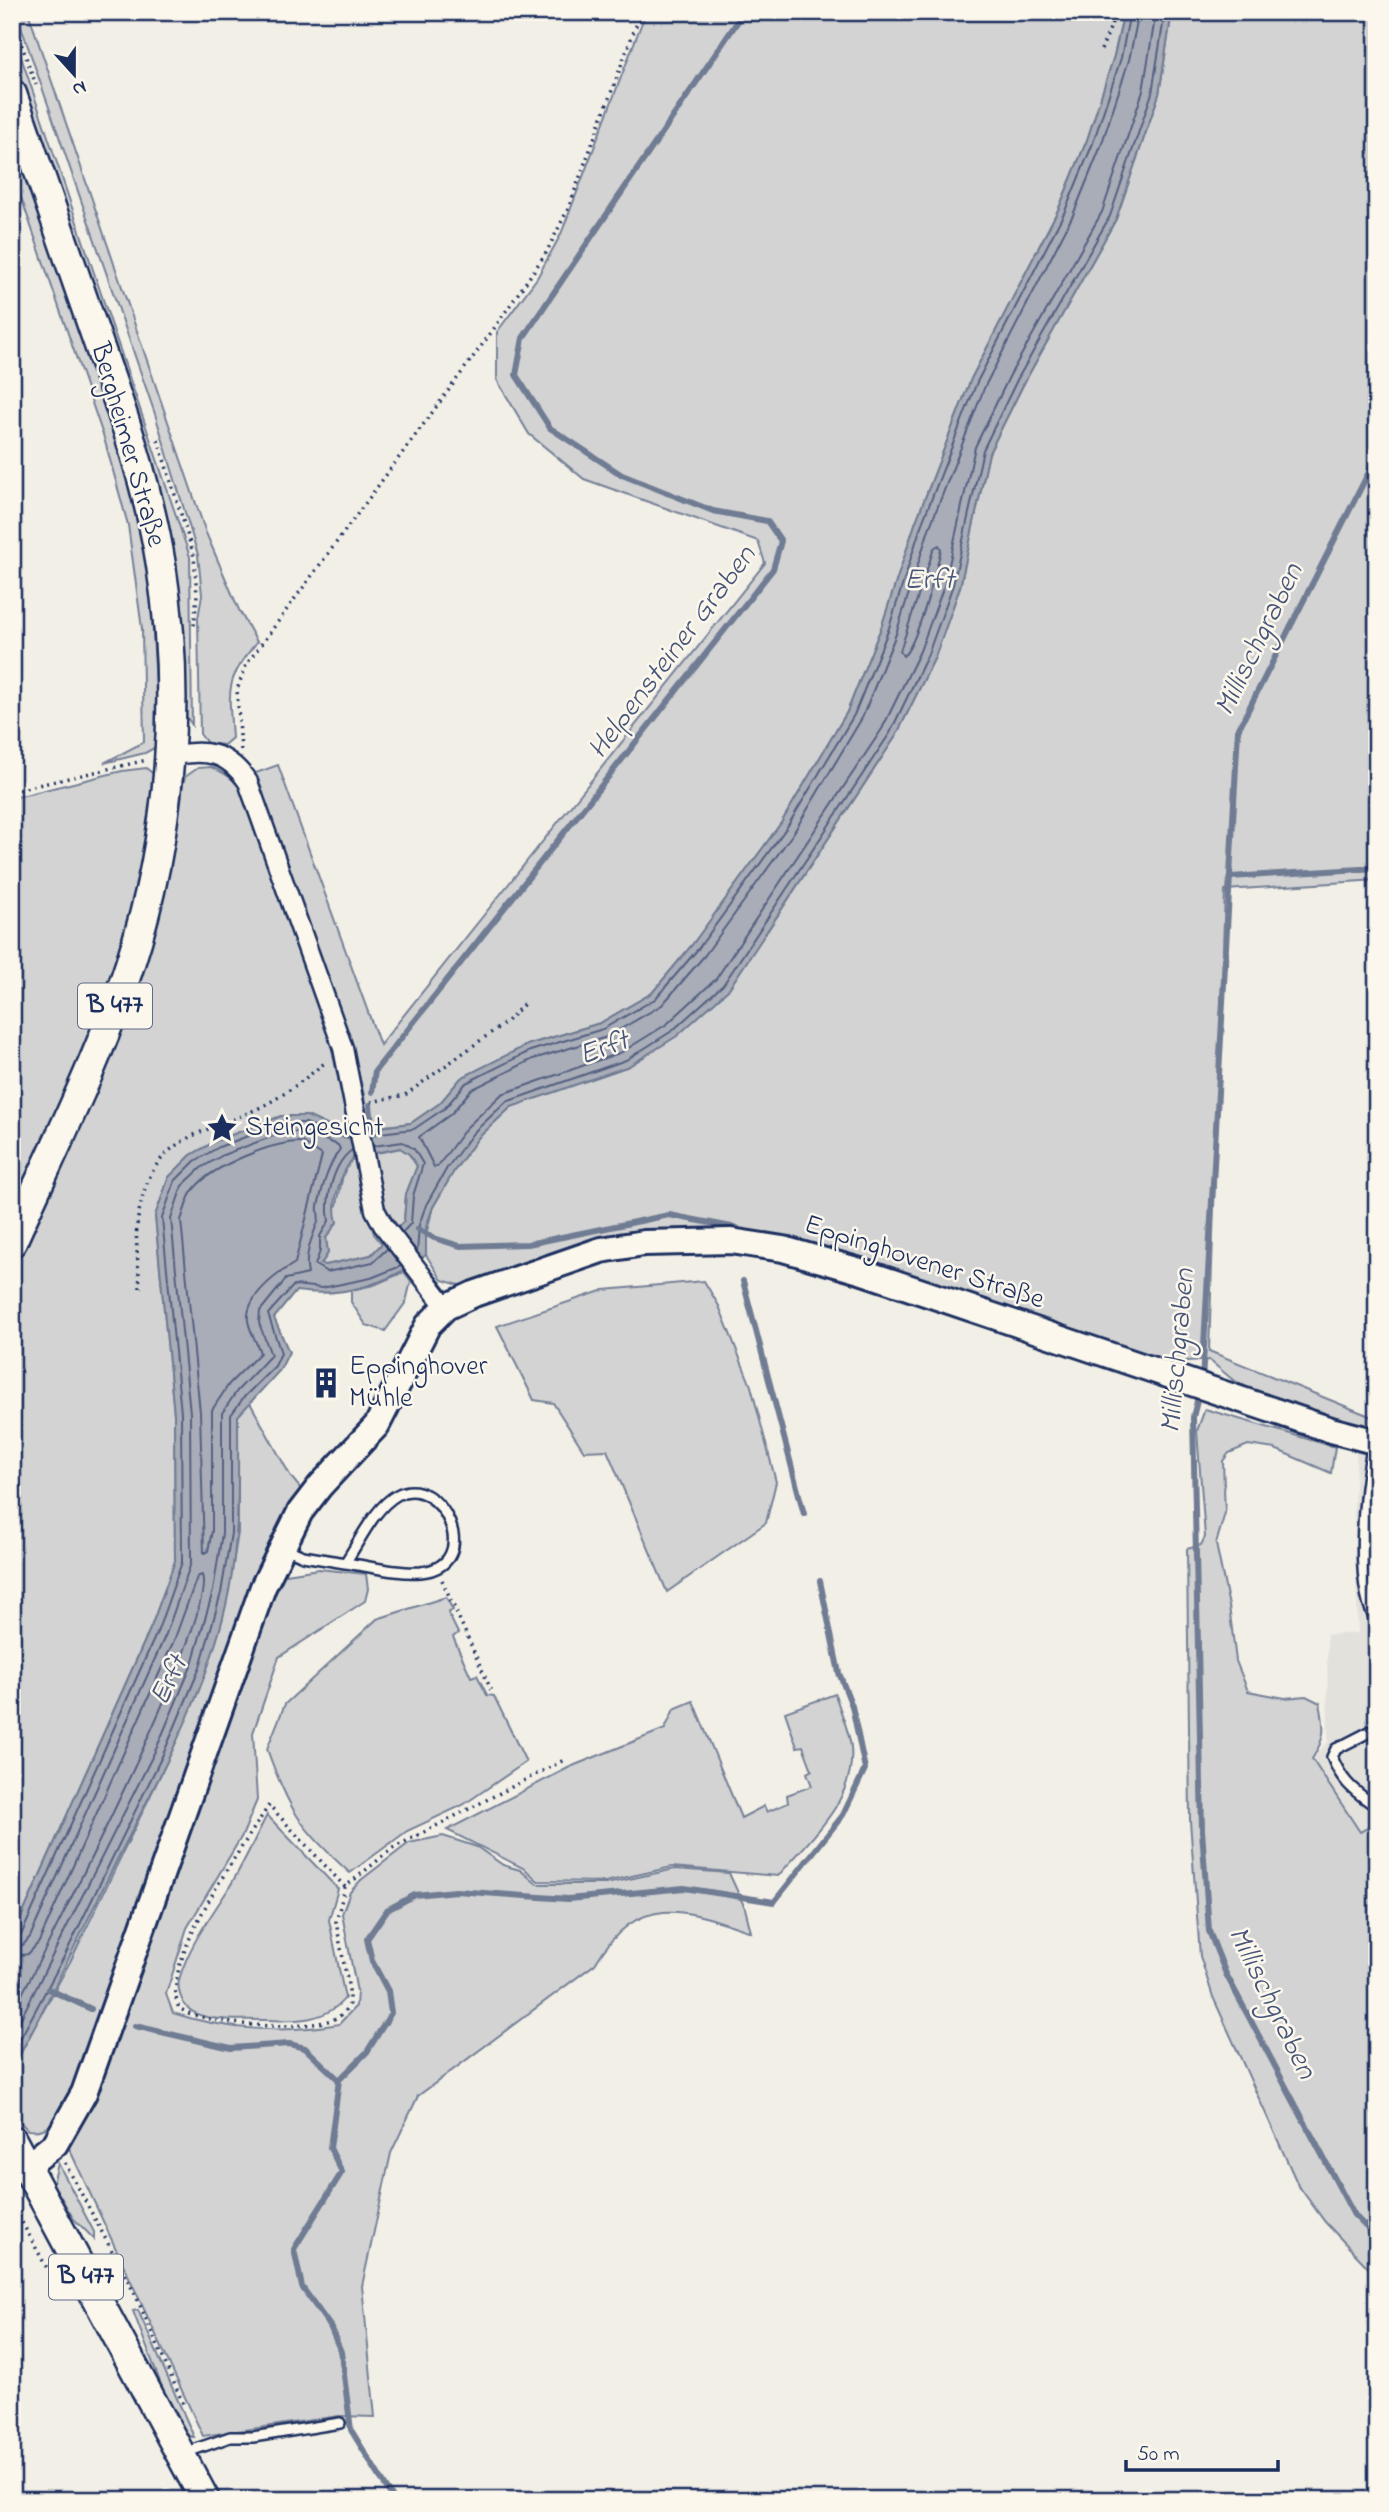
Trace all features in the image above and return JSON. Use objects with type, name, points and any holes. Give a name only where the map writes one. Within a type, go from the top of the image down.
[{"type":"main road","name":"Bergheimer Straße","points":[[12,94],[121,409],[146,495],[161,565],[169,635],[169,755],[156,860],[131,963],[88,1075],[12,1241]]},
{"type":"main road","name":"Eppinghovener Straße","points":[[446,1307],[474,1294],[601,1250],[644,1243],[731,1241],[783,1250],[860,1271],[1375,1441]]},
{"type":"main road","points":[[26,2167],[55,2144],[84,2093],[263,1587],[281,1546],[320,1486],[377,1425],[422,1335],[446,1307]]},
{"type":"main road","name":"B 477","points":[[12,2140],[191,2450],[205,2500]]},
{"type":"street","points":[[169,755],[214,754],[226,758],[238,768],[255,798],[342,1048],[375,1210],[383,1225],[446,1307]]},
{"type":"lane","points":[[1375,1441],[1364,1504],[1364,1579],[1366,1600],[1377,1622]]},
{"type":"lane","points":[[281,1546],[303,1556],[345,1563],[421,1572],[437,1566],[450,1556],[454,1540],[452,1526],[446,1512],[430,1498],[416,1492],[400,1493],[384,1505],[345,1563]]},
{"type":"lane","points":[[1377,1728],[1336,1749],[1332,1757],[1340,1779],[1349,1788],[1370,1802],[1377,1801]]},
{"type":"lane","points":[[191,2450],[230,2437],[253,2437],[340,2423]]},
{"type":"path","points":[[238,768],[241,748],[239,678],[546,253],[568,209],[641,12]]},
{"type":"path","points":[[1101,50],[1114,12]]},
{"type":"path","points":[[12,791],[169,755]]},
{"type":"path","points":[[355,1103],[405,1096],[506,1022],[526,1002]]},
{"type":"path","points":[[140,1288],[137,1219],[150,1176],[166,1151],[206,1128],[261,1107],[296,1086],[342,1048]]},
{"type":"path","points":[[437,1566],[491,1690]]},
{"type":"path","points":[[345,1887],[269,1805],[187,1940],[174,1998],[179,2008],[204,2020],[294,2026],[339,2017],[349,2005],[349,1990],[337,1922],[345,1887],[393,1848],[564,1760]]},
{"type":"path","points":[[55,2144],[96,2228],[135,2294],[191,2450]]},
{"type":"path","points":[[12,2204],[48,2270]]},
{"type":"shaded area","points":[[16,12],[28,12],[206,533],[239,610],[257,642],[239,667],[231,686],[232,738],[224,745],[207,743],[200,734],[198,618],[202,595],[198,555],[155,414]]},
{"type":"shaded area","points":[[646,12],[1124,12],[1114,56],[1087,140],[1059,208],[971,379],[915,524],[881,628],[847,712],[781,823],[692,945],[652,993],[600,1023],[527,1045],[461,1078],[440,1103],[411,1123],[367,1128],[364,1095],[347,1029],[253,774],[278,765],[380,1045],[765,563],[758,541],[584,479],[529,434],[497,380],[497,332],[537,278],[561,234]]},
{"type":"shaded area","points":[[1172,12],[1377,12],[1377,880],[1225,890],[1209,1351],[1377,1419],[1377,1431],[1268,1398],[1233,1380],[1209,1360],[1162,1362],[734,1233],[479,1283],[459,1285],[442,1280],[426,1255],[424,1243],[433,1207],[478,1138],[511,1107],[629,1066],[768,930],[896,736],[935,657],[960,587],[989,453],[1024,383],[1116,219],[1159,94]]},
{"type":"shaded area","points":[[12,30],[190,557],[192,725],[183,711],[139,431],[12,64]]},
{"type":"shaded area","points":[[12,133],[136,500],[149,566],[159,736],[156,747],[145,753],[104,763],[144,742],[142,629],[128,525],[104,438],[12,171]]},
{"type":"shaded area","points":[[211,767],[233,780],[247,800],[329,1035],[349,1131],[333,1128],[307,1116],[281,1116],[216,1141],[191,1155],[169,1177],[155,1216],[174,1414],[175,1561],[151,1627],[12,1938],[12,1271],[98,1080],[185,777],[198,768]]},
{"type":"shaded area","points":[[146,768],[156,776],[148,835],[137,892],[121,947],[82,1054],[12,1214],[12,798],[122,771]]},
{"type":"shaded area","points":[[401,1148],[417,1166],[406,1194],[404,1221],[398,1227],[383,1205],[372,1154]]},
{"type":"shaded area","points":[[354,1157],[374,1234],[382,1244],[371,1255],[321,1264],[328,1253],[326,1238],[337,1222],[333,1209],[337,1205],[344,1169]]},
{"type":"shaded area","points":[[404,1272],[411,1281],[406,1302],[385,1331],[366,1325],[351,1302],[351,1290],[374,1285]]},
{"type":"shaded area","points":[[704,1281],[719,1306],[751,1386],[776,1482],[766,1523],[667,1592],[607,1450],[584,1451],[553,1403],[534,1400],[497,1326],[604,1290]]},
{"type":"shaded area","points":[[249,1401],[291,1477],[305,1494],[277,1535],[253,1581],[67,2107],[46,2128],[28,2130],[12,2114],[12,2069],[72,1958],[171,1753],[207,1669],[228,1594],[238,1533],[238,1416]]},
{"type":"shaded area","points":[[1205,1409],[1335,1447],[1331,1473],[1275,1449],[1248,1445],[1229,1453],[1223,1461],[1225,1513],[1216,1544],[1229,1606],[1236,1661],[1248,1691],[1285,1698],[1306,1696],[1320,1703],[1323,1732],[1320,1745],[1312,1759],[1360,1832],[1377,1823],[1377,2277],[1325,2222],[1298,2185],[1213,1997],[1200,1956],[1190,1821],[1187,1549],[1201,1545],[1205,1537],[1197,1431]]},
{"type":"shaded area","points":[[1357,1445],[1377,1451],[1377,1823],[1360,1832],[1312,1759],[1328,1742],[1327,1635],[1358,1633],[1354,1507]]},
{"type":"shaded area","points":[[319,1569],[366,1574],[368,1589],[365,1601],[279,1657],[253,1733],[257,1800],[243,1834],[187,1928],[166,1994],[173,2013],[213,2023],[255,2029],[297,2029],[339,2024],[356,2006],[357,1992],[342,1914],[350,1892],[361,1880],[409,1843],[443,1836],[477,1847],[503,1865],[520,1870],[537,1884],[606,1884],[675,1869],[729,1873],[745,1908],[751,1932],[683,1913],[664,1912],[645,1916],[628,1925],[611,1941],[595,1964],[418,2096],[391,2153],[362,2286],[375,2417],[339,2416],[203,2436],[68,2146],[115,2045],[272,1580],[286,1574]]},
{"type":"shaded area","points":[[446,1597],[453,1610],[448,1613],[458,1633],[453,1637],[471,1677],[477,1675],[487,1695],[494,1696],[526,1762],[463,1805],[407,1831],[350,1873],[319,1844],[298,1818],[282,1788],[267,1749],[285,1704],[377,1619]]},
{"type":"shaded area","points":[[835,1694],[851,1747],[851,1767],[846,1785],[828,1818],[778,1876],[672,1867],[605,1882],[538,1881],[525,1869],[447,1830],[570,1767],[665,1729],[674,1709],[693,1701],[741,1818],[764,1806],[767,1812],[788,1803],[787,1795],[812,1786],[807,1773],[812,1770],[803,1746],[797,1747],[785,1712]]},
{"type":"shaded area","points":[[267,1815],[338,1889],[329,1920],[345,1998],[328,2012],[307,2019],[234,2020],[204,2016],[189,2009],[184,2003],[179,1991],[179,1980],[193,1945],[232,1882]]},
{"type":"shaded area","points":[[58,2163],[94,2232],[94,2239],[73,2218],[53,2184]]},
{"type":"shaded area","points":[[138,2310],[194,2437],[186,2436],[173,2416],[133,2311]]},
{"type":"water","name":"Erft","points":[[1124,12],[1172,12],[1159,94],[1116,219],[1024,383],[989,453],[960,587],[935,657],[896,736],[728,990],[677,1036],[629,1066],[511,1107],[478,1138],[433,1207],[426,1227],[426,1255],[397,1274],[365,1286],[331,1292],[296,1291],[274,1318],[289,1352],[280,1370],[238,1416],[235,1547],[229,1591],[210,1660],[198,1694],[168,1760],[12,2069],[12,1938],[151,1627],[175,1561],[174,1414],[155,1216],[169,1177],[191,1155],[216,1141],[281,1116],[307,1116],[333,1128],[349,1131],[411,1123],[440,1103],[461,1078],[527,1045],[600,1023],[652,993],[692,945],[781,823],[847,712],[881,628],[915,524],[971,379],[1059,208],[1087,140],[1114,56]],"holes":[[[400,1148],[409,1154],[417,1166],[406,1194],[404,1221],[371,1255],[321,1264],[328,1253],[326,1238],[337,1222],[335,1206],[338,1188],[354,1157]]]},
{"type":"waterway","name":"Helpensteiner Graben","points":[[372,1092],[375,1071],[773,569],[781,541],[767,521],[713,511],[622,475],[550,428],[516,375],[523,338],[744,12]]},
{"type":"waterway","name":"Millischgraben","points":[[1202,1382],[1238,730],[1377,456]]},
{"type":"waterway","points":[[1230,877],[1377,868]]},
{"type":"waterway","name":"Helpensteiner Graben","points":[[370,1105],[373,1134]]},
{"type":"waterway","points":[[418,1229],[434,1238],[460,1246],[528,1244],[669,1215],[737,1228]]},
{"type":"waterway","points":[[743,1281],[804,1514]]},
{"type":"waterway","name":"Millischgraben","points":[[1199,1393],[1193,1417],[1202,1830],[1209,1931],[1226,1974],[1354,2215],[1377,2238]]},
{"type":"waterway","points":[[394,2500],[351,2430],[341,2352],[330,2326],[302,2287],[294,2249],[342,2172],[330,2148],[339,2080],[367,2052],[391,2013],[388,1991],[372,1961],[367,1939],[387,1910],[415,1895],[456,1891],[568,1899],[684,1888],[774,1902],[843,1815],[865,1769],[852,1706],[839,1673],[820,1581]]},
{"type":"waterway","points":[[48,1989],[91,2009]]},
{"type":"waterway","points":[[135,2026],[231,2048],[289,2044],[305,2048],[339,2080]]},
{"type":"place","name":"Steingesicht","points":[[222,1128]]},
{"type":"place","name":"Eppinghover Mühle","points":[[326,1383]]}]
